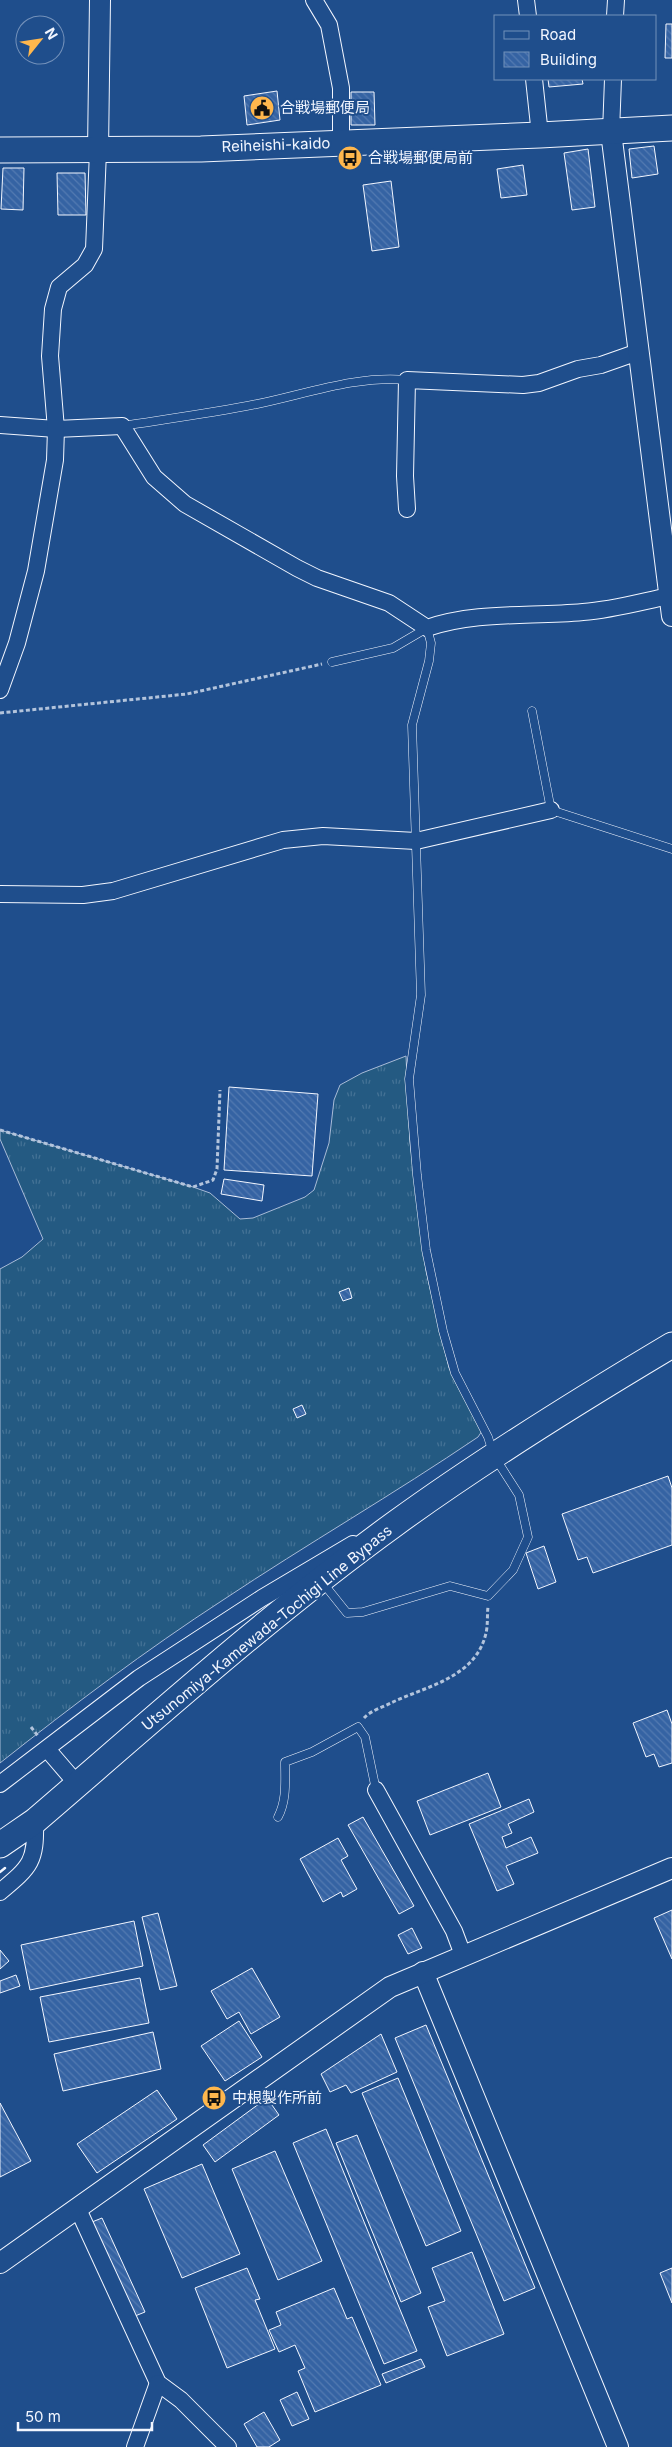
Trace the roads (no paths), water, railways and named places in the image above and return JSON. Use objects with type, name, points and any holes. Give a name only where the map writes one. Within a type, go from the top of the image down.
[{"type":"main road","name":"Reiheishi-kaido","points":[[0,150],[98,151],[341,143],[672,128]]},
{"type":"main road","name":"Utsunomiya-Kamewada-Tochigi Line Bypass","points":[[0,1845],[35,1821],[321,1580],[397,1522],[494,1456],[672,1345]]},
{"type":"street","points":[[0,690],[17,643],[36,571],[55,460],[56,429],[50,356],[53,309],[59,287],[85,266],[94,249],[98,151],[100,0]]},
{"type":"street","points":[[314,0],[329,25],[341,88],[341,143]]},
{"type":"street","points":[[526,0],[528,15]]},
{"type":"street","points":[[615,15],[616,0]]},
{"type":"street","points":[[534,80],[540,135]]},
{"type":"street","points":[[613,80],[611,132],[672,616]]},
{"type":"street","points":[[407,509],[405,476],[407,380],[523,385],[539,383],[578,369],[601,365],[638,352]]},
{"type":"street","points":[[0,425],[56,429],[122,426],[154,477],[184,504],[297,568],[317,578],[389,603],[427,628],[461,618],[582,612],[631,606],[670,591]]},
{"type":"street","points":[[0,894],[83,895],[113,891],[284,840],[323,836],[416,841],[551,810]]},
{"type":"street","points":[[0,1784],[140,1678],[314,1565],[397,1522]]},
{"type":"street","points":[[47,1749],[78,1785]]},
{"type":"street","points":[[376,1790],[454,1931],[464,1956]]},
{"type":"street","points":[[0,1892],[26,1870],[30,1864],[36,1842],[35,1821]]},
{"type":"street","points":[[0,2263],[374,1998],[397,1984],[672,1868]]},
{"type":"street","points":[[423,1972],[618,2447]]},
{"type":"street","points":[[77,2207],[158,2383],[181,2400],[228,2447]]},
{"type":"street","points":[[135,2447],[158,2383]]},
{"type":"lane","points":[[122,426],[227,410],[348,383],[389,378],[407,380]]},
{"type":"lane","points":[[321,1580],[347,1613],[363,1612],[450,1586],[488,1596],[512,1570],[528,1537],[519,1495],[494,1456],[488,1437],[455,1373],[449,1355],[434,1293],[421,1213],[409,1079],[421,996],[412,725],[429,661],[431,643],[427,628],[393,648],[332,662]]},
{"type":"lane","points":[[532,711],[551,810],[672,849]]},
{"type":"lane","points":[[278,1817],[282,1809],[286,1788],[285,1762],[312,1752],[358,1727],[365,1736],[376,1790]]},
{"type":"place","name":"合戦場郵便局","points":[[262,108]]},
{"type":"place","name":"合戦場郵便局前","points":[[350,158]]},
{"type":"place","name":"中根製作所前","points":[[214,2098]]}]
